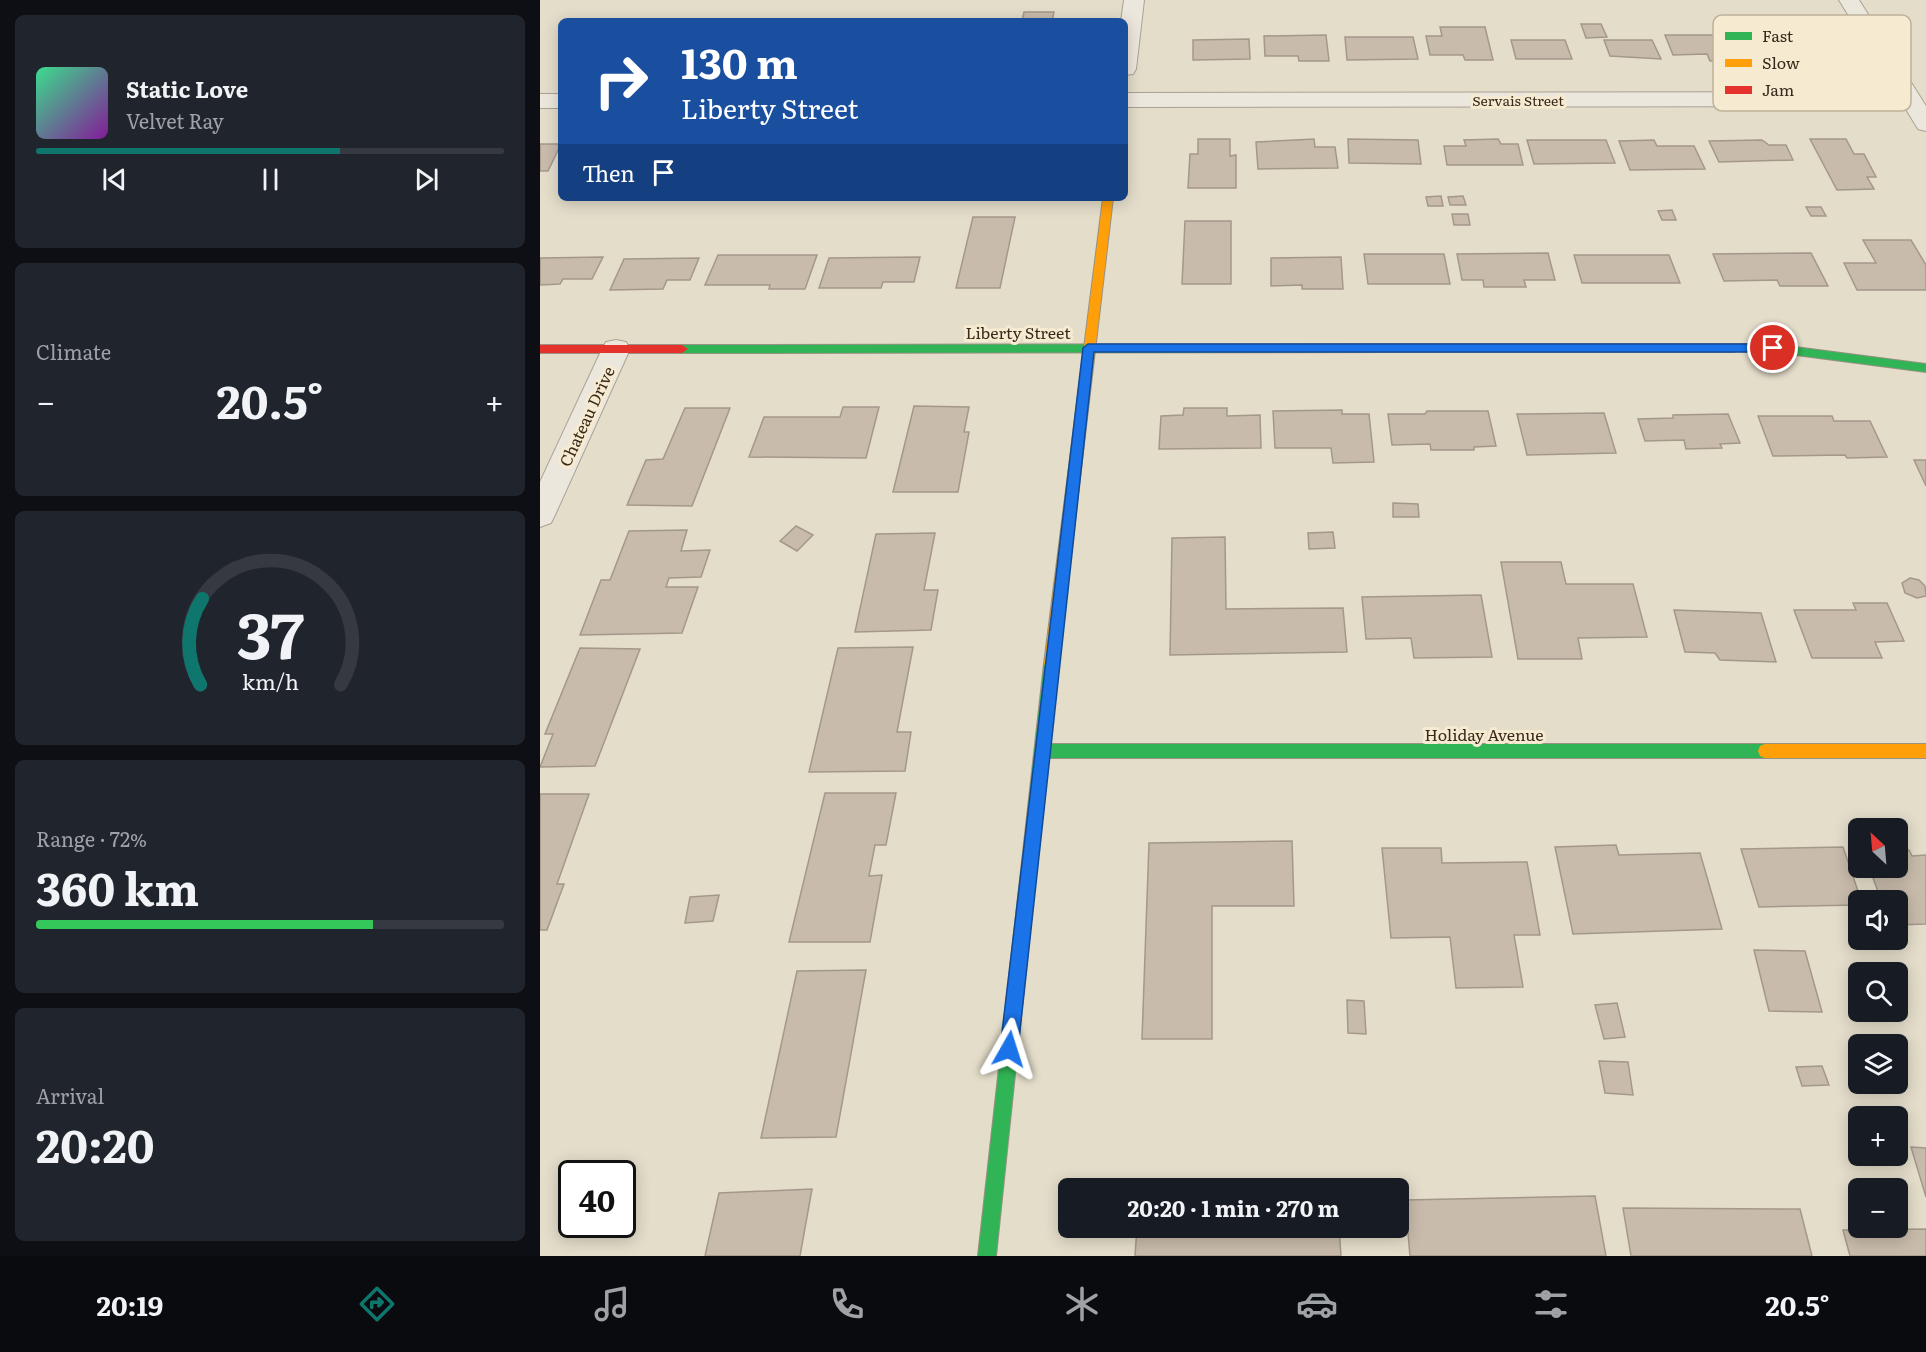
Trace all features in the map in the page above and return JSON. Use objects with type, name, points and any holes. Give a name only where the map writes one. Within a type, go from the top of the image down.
[{"type":"street","points":[[1128,46],[1134,0]]},
{"type":"street","points":[[1849,0],[1858,15]]},
{"type":"street","name":"Servais Street","points":[[1128,100],[1713,99]]},
{"type":"street","points":[[540,101],[558,101]]},
{"type":"street","points":[[1911,101],[1926,124]]},
{"type":"street","points":[[987,1256],[1041,751],[1108,201]]},
{"type":"street","name":"Liberty Street","points":[[540,349],[1773,348],[1926,368]]},
{"type":"street","name":"Chateau Drive","points":[[540,515],[616,349]]},
{"type":"street","name":"Holiday Avenue","points":[[1041,751],[1926,751]]},
{"type":"building","points":[[1024,12],[1054,12],[1053,18],[1023,18]]},
{"type":"building","points":[[1581,24],[1601,24],[1607,37],[1586,38]]},
{"type":"building","points":[[1440,27],[1485,27],[1493,60],[1465,60],[1463,55],[1430,55],[1426,36],[1442,36]]},
{"type":"building","points":[[1326,35],[1329,61],[1299,61],[1298,56],[1265,56],[1264,36]]},
{"type":"building","points":[[1665,35],[1713,35],[1713,61],[1710,61],[1707,54],[1673,55]]},
{"type":"building","points":[[1345,37],[1413,37],[1418,59],[1347,60]]},
{"type":"building","points":[[1249,39],[1250,59],[1193,60],[1193,40]]},
{"type":"building","points":[[1511,40],[1565,40],[1572,59],[1516,59]]},
{"type":"building","points":[[1604,40],[1652,40],[1661,59],[1610,56]]},
{"type":"building","points":[[1198,139],[1230,139],[1230,156],[1236,155],[1236,188],[1188,188],[1190,154],[1198,154]]},
{"type":"building","points":[[1314,139],[1315,147],[1335,147],[1338,168],[1258,169],[1256,142]]},
{"type":"building","points":[[1348,139],[1418,140],[1421,164],[1349,163]]},
{"type":"building","points":[[1498,139],[1501,144],[1518,144],[1523,165],[1447,165],[1444,146],[1466,146],[1464,140]]},
{"type":"building","points":[[1810,139],[1846,139],[1854,154],[1864,154],[1876,177],[1867,177],[1874,189],[1837,190]]},
{"type":"building","points":[[1527,140],[1606,140],[1615,163],[1534,164]]},
{"type":"building","points":[[1654,140],[1657,146],[1694,146],[1705,169],[1630,170],[1619,141]]},
{"type":"building","points":[[1762,140],[1769,145],[1786,145],[1793,160],[1719,162],[1709,141]]},
{"type":"building","points":[[540,144],[558,144],[558,150],[548,171],[540,171]]},
{"type":"building","points":[[1441,196],[1443,206],[1428,206],[1426,197]]},
{"type":"building","points":[[1463,196],[1466,205],[1450,205],[1448,197]]},
{"type":"building","points":[[1806,207],[1821,207],[1826,216],[1811,216]]},
{"type":"building","points":[[1672,210],[1676,220],[1662,220],[1658,211]]},
{"type":"building","points":[[1452,214],[1468,214],[1470,225],[1454,225]]},
{"type":"building","points":[[973,217],[1015,217],[1000,288],[956,288]]},
{"type":"building","points":[[1185,221],[1231,221],[1231,284],[1182,284]]},
{"type":"building","points":[[1863,240],[1911,240],[1926,265],[1926,290],[1857,290],[1844,263],[1876,263]]},
{"type":"building","points":[[1548,253],[1555,280],[1524,280],[1526,287],[1484,287],[1483,280],[1462,280],[1457,254]]},
{"type":"building","points":[[1811,253],[1828,286],[1780,286],[1777,280],[1724,281],[1713,254]]},
{"type":"building","points":[[1364,254],[1444,254],[1450,284],[1368,284]]},
{"type":"building","points":[[718,255],[817,255],[805,289],[769,289],[770,285],[705,285]]},
{"type":"building","points":[[1574,255],[1669,255],[1680,283],[1582,283]]},
{"type":"building","points":[[603,257],[592,279],[563,279],[560,284],[540,285],[540,258]]},
{"type":"building","points":[[920,257],[914,282],[883,282],[881,288],[819,288],[829,258]]},
{"type":"building","points":[[1341,257],[1343,289],[1302,289],[1302,285],[1271,286],[1271,258]]},
{"type":"building","points":[[699,258],[690,280],[667,280],[663,289],[610,290],[624,259]]},
{"type":"building","points":[[914,406],[969,407],[964,432],[969,432],[958,492],[893,492]]},
{"type":"building","points":[[843,407],[879,407],[866,458],[749,457],[764,417],[840,417]]},
{"type":"building","points":[[685,408],[730,408],[692,506],[627,505],[646,460],[663,459]]},
{"type":"building","points":[[1184,408],[1227,408],[1227,416],[1260,415],[1261,448],[1159,449],[1161,416],[1183,415]]},
{"type":"building","points":[[1342,410],[1342,414],[1369,414],[1374,462],[1333,463],[1331,448],[1275,448],[1273,411]]},
{"type":"building","points":[[1427,411],[1488,411],[1496,446],[1474,447],[1474,450],[1431,450],[1430,444],[1392,445],[1388,414],[1425,414]]},
{"type":"building","points":[[1604,413],[1616,453],[1527,455],[1517,414]]},
{"type":"building","points":[[1728,414],[1740,443],[1720,444],[1722,448],[1686,449],[1684,440],[1645,441],[1638,419],[1673,418],[1673,415]]},
{"type":"building","points":[[1758,416],[1832,416],[1834,421],[1870,421],[1887,457],[1773,456]]},
{"type":"building","points":[[1914,460],[1926,460],[1926,486]]},
{"type":"building","points":[[1393,503],[1418,504],[1419,517],[1393,517]]},
{"type":"building","points":[[796,526],[813,535],[797,551],[780,541]]},
{"type":"building","points":[[687,530],[681,551],[710,550],[701,577],[669,578],[666,587],[698,587],[682,633],[580,635],[601,580],[610,580],[629,531]]},
{"type":"building","points":[[1333,532],[1335,548],[1309,549],[1308,533]]},
{"type":"building","points":[[935,533],[924,590],[938,590],[931,630],[855,632],[876,534]]},
{"type":"building","points":[[1225,537],[1226,609],[1343,608],[1347,652],[1170,655],[1172,538]]},
{"type":"building","points":[[1501,562],[1561,562],[1566,584],[1633,584],[1647,637],[1578,638],[1582,659],[1518,659]]},
{"type":"building","points":[[1910,578],[1919,580],[1925,586],[1926,596],[1917,598],[1905,593],[1902,583]]},
{"type":"building","points":[[1481,595],[1492,657],[1414,658],[1411,638],[1366,639],[1362,597]]},
{"type":"building","points":[[1853,603],[1887,603],[1904,641],[1875,642],[1882,658],[1812,658],[1794,610],[1856,610]]},
{"type":"building","points":[[1674,610],[1761,613],[1776,662],[1720,660],[1715,653],[1685,652]]},
{"type":"building","points":[[913,647],[897,732],[911,732],[905,771],[809,772],[838,648]]},
{"type":"building","points":[[580,648],[640,649],[595,766],[540,767],[553,734],[545,734]]},
{"type":"building","points":[[825,793],[896,793],[886,845],[875,845],[869,876],[882,875],[870,942],[789,942]]},
{"type":"building","points":[[540,794],[589,794],[557,884],[564,884],[547,930],[540,930]]},
{"type":"building","points":[[1292,841],[1294,906],[1212,906],[1212,1039],[1142,1039],[1149,843]]},
{"type":"building","points":[[1616,845],[1619,855],[1700,853],[1722,929],[1573,934],[1555,847]]},
{"type":"building","points":[[1843,847],[1848,862],[1848,878],[1854,878],[1858,890],[1848,890],[1848,905],[1759,907],[1741,849]]},
{"type":"building","points":[[1382,848],[1441,848],[1442,863],[1527,862],[1540,935],[1514,935],[1523,987],[1456,988],[1450,937],[1391,938]]},
{"type":"building","points":[[1908,850],[1912,856],[1926,855],[1926,924],[1908,925],[1908,890],[1877,890],[1873,878],[1908,878]]},
{"type":"building","points":[[719,895],[713,921],[685,923],[690,897]]},
{"type":"building","points":[[1754,950],[1805,951],[1822,1012],[1769,1011]]},
{"type":"building","points":[[866,970],[836,1137],[761,1138],[797,971]]},
{"type":"building","points":[[1347,1000],[1364,1001],[1366,1034],[1348,1033]]},
{"type":"building","points":[[1617,1003],[1625,1037],[1604,1039],[1595,1005]]},
{"type":"building","points":[[1599,1061],[1628,1062],[1633,1095],[1605,1093]]},
{"type":"building","points":[[1822,1066],[1829,1085],[1802,1086],[1796,1067]]},
{"type":"building","points":[[1911,1147],[1926,1148],[1926,1197]]},
{"type":"building","points":[[812,1189],[800,1256],[705,1256],[719,1193]]},
{"type":"building","points":[[1595,1196],[1606,1256],[1410,1256],[1409,1200]]},
{"type":"building","points":[[1623,1208],[1800,1209],[1812,1256],[1631,1256]]},
{"type":"building","points":[[1908,1229],[1926,1229],[1926,1256],[1850,1256],[1843,1230],[1848,1230],[1848,1238],[1908,1238]]},
{"type":"building","points":[[1136,1238],[1340,1238],[1341,1256],[1135,1256]]},
{"type":"traffic: fast","points":[[682,349],[1392,348]]},
{"type":"traffic: fast","points":[[1734,348],[1773,348],[1926,368]]},
{"type":"traffic: fast","points":[[987,1256],[1051,664]]},
{"type":"traffic: fast","points":[[1041,751],[1765,751]]},
{"type":"traffic: slow","points":[[1051,664],[1108,201]]},
{"type":"traffic: slow","points":[[1392,348],[1734,348]]},
{"type":"traffic: slow","points":[[1765,751],[1926,751]]},
{"type":"traffic: jam","points":[[540,349],[682,349]]},
{"type":"route","points":[[1009,1049],[1088,348],[1773,348]]}]
